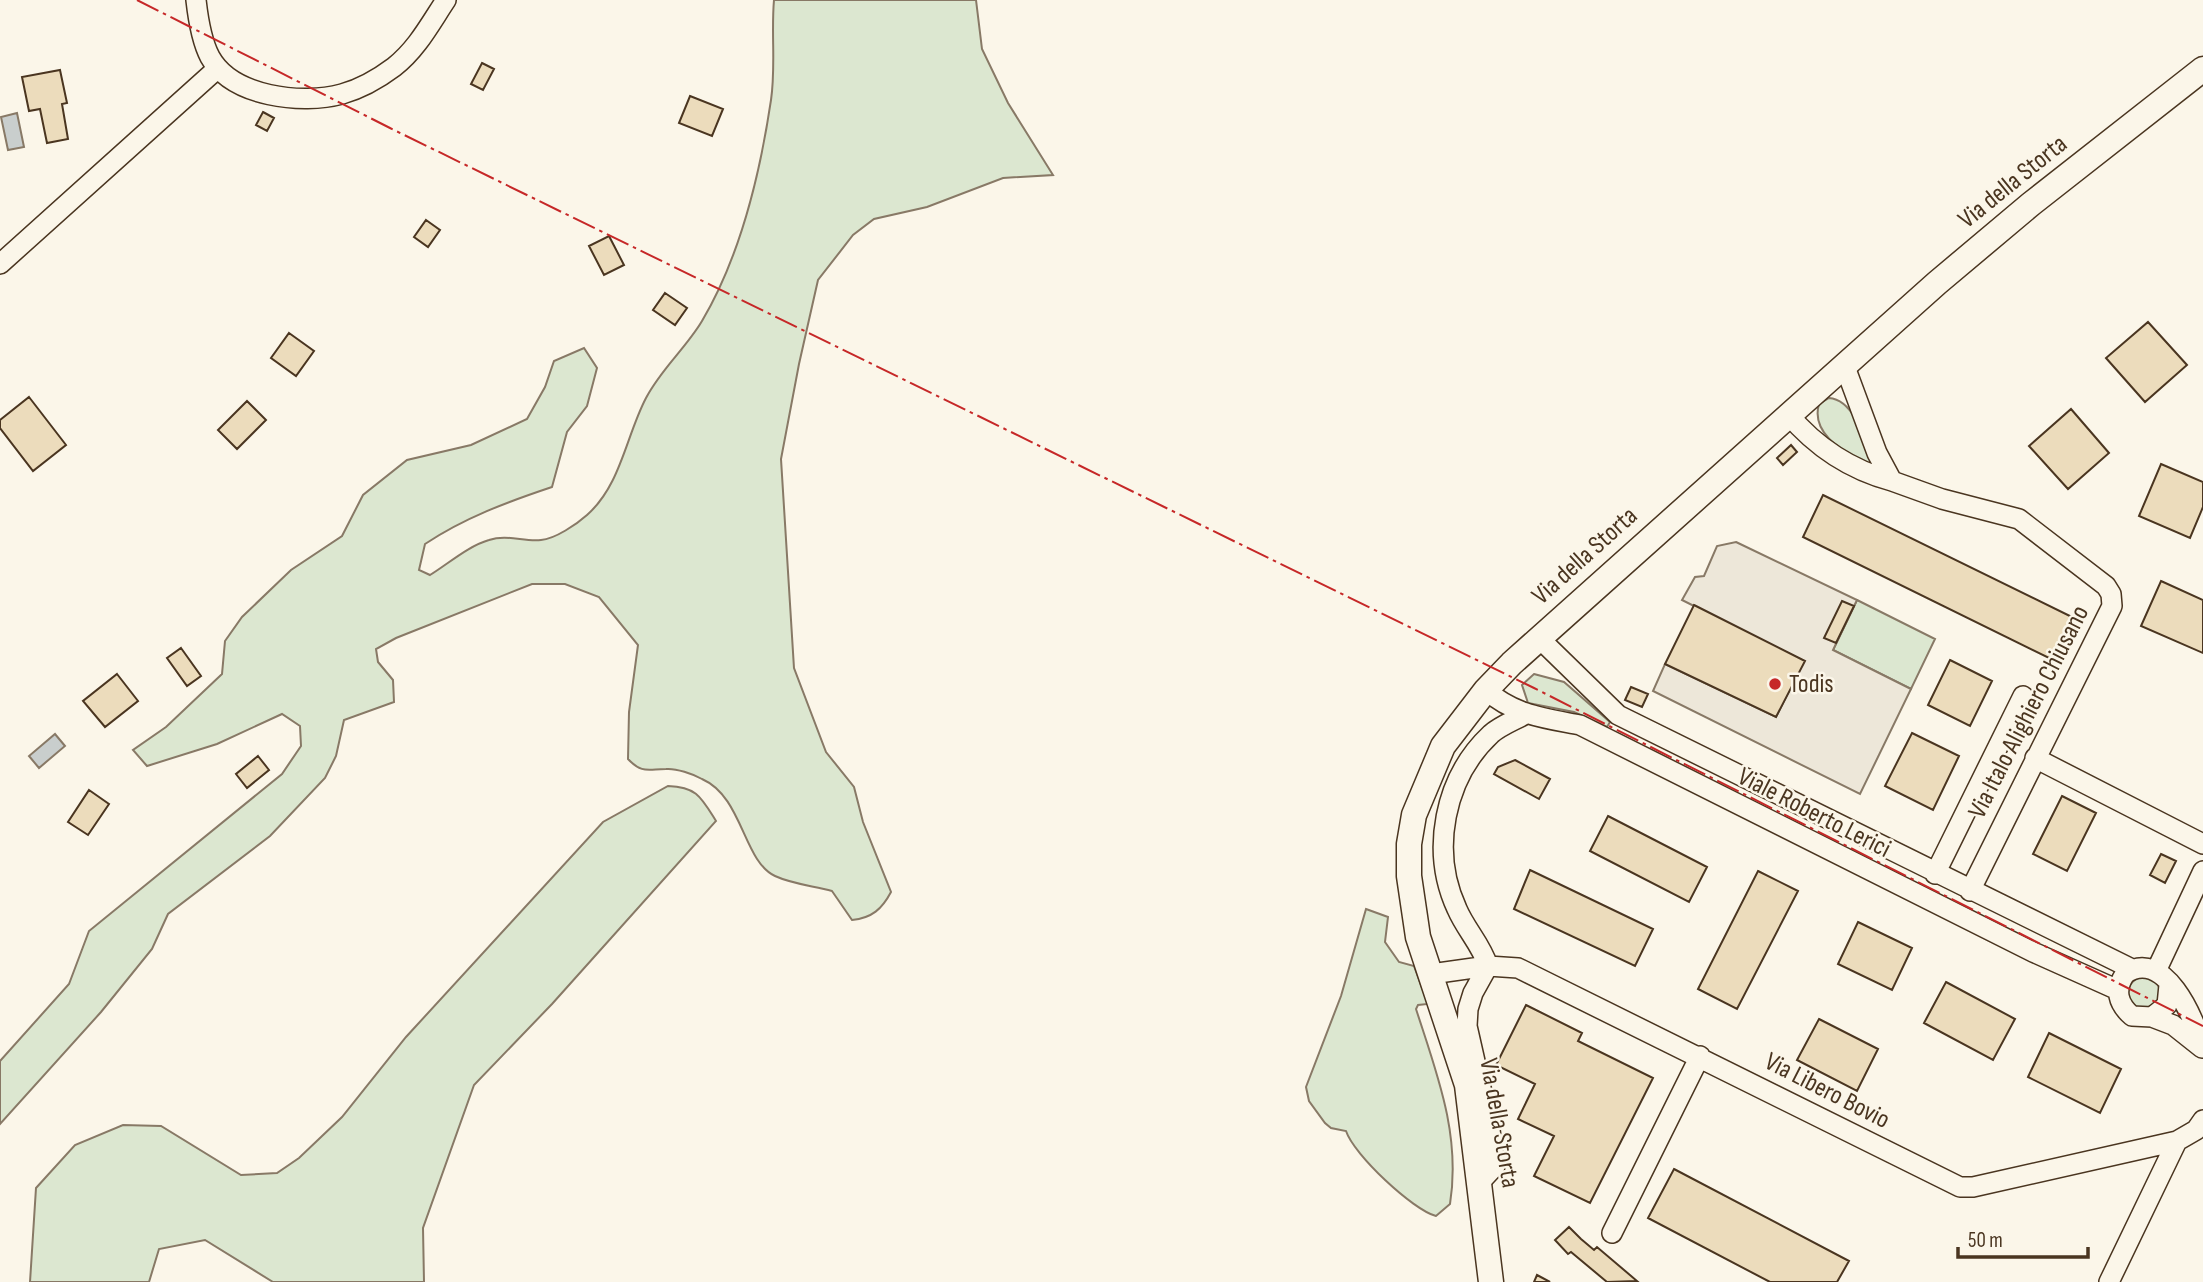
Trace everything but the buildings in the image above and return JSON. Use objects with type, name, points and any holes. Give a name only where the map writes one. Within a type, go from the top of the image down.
[{"type":"main road","name":"Via della Storta","points":[[1491,1282],[1467,1085],[1418,937],[1411,901],[1409,844],[1414,815],[1443,746],[1486,690],[1539,638],[1844,364],[2031,204],[2203,68]]},
{"type":"street","points":[[195,0],[205,46],[218,68],[244,85],[281,96],[321,98],[341,94],[377,78],[409,54],[446,0]]},
{"type":"street","points":[[0,264],[218,68]]},
{"type":"street","points":[[1844,364],[1877,453],[1892,481]]},
{"type":"street","name":"Via Italo Alighiero Chiusano","points":[[1788,414],[1805,435],[1871,475],[1942,499],[2019,519],[2106,586],[2111,594],[2112,606],[1970,891]]},
{"type":"street","name":"Viale Roberto Lerici","points":[[1539,638],[1618,715],[1935,874],[2132,969]]},
{"type":"street","name":"Viale Roberto Lerici","points":[[1486,690],[1502,704],[1524,715],[1580,725],[2033,952],[2118,990]]},
{"type":"street","points":[[1935,874],[2023,696]]},
{"type":"street","points":[[1480,1182],[1495,1167],[1489,1124],[1468,1026],[1468,1009],[1488,966],[1482,946],[1457,911],[1447,878],[1443,845],[1446,817],[1458,780],[1471,757],[1493,733],[1524,715]]},
{"type":"street","points":[[2035,758],[2203,844]]},
{"type":"street","points":[[2152,1017],[2167,1005],[2163,977],[2203,871]]},
{"type":"street","name":"Via Libero Bovio","points":[[1431,974],[1488,966],[1518,968],[1960,1187],[1973,1187],[2178,1141],[2196,1130],[2203,1120]]},
{"type":"street","points":[[2144,966],[2163,977],[2183,1001],[2199,1031],[2203,1049],[2172,1025],[2152,1017],[2132,1016],[2119,1000],[2120,981],[2132,969],[2144,966]]},
{"type":"street","points":[[1612,1233],[1700,1056]]},
{"type":"street","points":[[2109,1282],[2178,1141]]},
{"type":"green space","points":[[774,0],[976,0],[982,49],[1008,103],[1053,175],[1003,178],[927,207],[874,219],[853,235],[818,280],[781,459],[794,668],[826,752],[854,787],[863,822],[891,892],[888,898],[871,915],[852,920],[832,891],[782,879],[764,868],[735,814],[716,788],[684,772],[670,769],[646,770],[633,764],[628,759],[629,712],[638,645],[599,597],[565,584],[532,584],[396,638],[376,649],[378,662],[393,680],[394,702],[344,720],[336,756],[325,778],[270,836],[168,914],[152,949],[101,1012],[0,1124],[0,1061],[69,984],[89,931],[282,774],[301,746],[300,726],[282,714],[217,744],[147,766],[133,750],[166,727],[222,674],[225,641],[242,617],[291,570],[342,536],[363,495],[407,460],[471,445],[527,419],[545,387],[554,361],[584,348],[597,368],[587,406],[567,432],[552,487],[486,511],[425,544],[419,570],[430,575],[466,551],[489,540],[535,540],[553,537],[578,523],[608,489],[646,398],[702,321],[738,242],[761,157],[771,100]]},
{"type":"green space","points":[[1829,398],[1839,401],[1854,416],[1876,471],[1835,445],[1821,427],[1819,404]]},
{"type":"green space","points":[[1857,600],[1935,639],[1911,689],[1833,650]]},
{"type":"green space","points":[[1534,674],[1564,682],[1610,722],[1607,727],[1574,712],[1528,703],[1522,685]]},
{"type":"green space","points":[[668,786],[692,791],[716,821],[552,1004],[474,1085],[423,1228],[424,1282],[273,1282],[205,1240],[159,1249],[149,1282],[30,1282],[36,1188],[75,1145],[123,1125],[161,1126],[241,1175],[277,1173],[299,1158],[342,1117],[406,1037],[603,822]]},
{"type":"green space","points":[[1366,909],[1388,917],[1385,942],[1399,962],[1414,966],[1428,1004],[1418,1005],[1416,1009],[1445,1105],[1450,1129],[1453,1178],[1450,1204],[1436,1216],[1413,1204],[1385,1180],[1360,1154],[1346,1131],[1331,1128],[1309,1101],[1306,1087],[1341,996]]},
{"type":"green space","points":[[2144,977],[2155,982],[2160,993],[2155,1004],[2144,1009],[2133,1004],[2128,993],[2133,982]]},
{"type":"shaded area","points":[[17,113],[24,147],[8,150],[1,117]]},
{"type":"shaded area","points":[[1736,542],[1857,600],[1833,650],[1911,689],[1860,794],[1653,691],[1665,664],[1776,717],[1804,661],[1682,600],[1695,577],[1704,576],[1717,546]]},
{"type":"shaded area","points":[[55,734],[65,746],[39,768],[29,756]]},
{"type":"power","points":[[137,0],[390,128],[1534,688],[2203,1026]]},
{"type":"place","name":"Todis","points":[[1775,684]]}]
